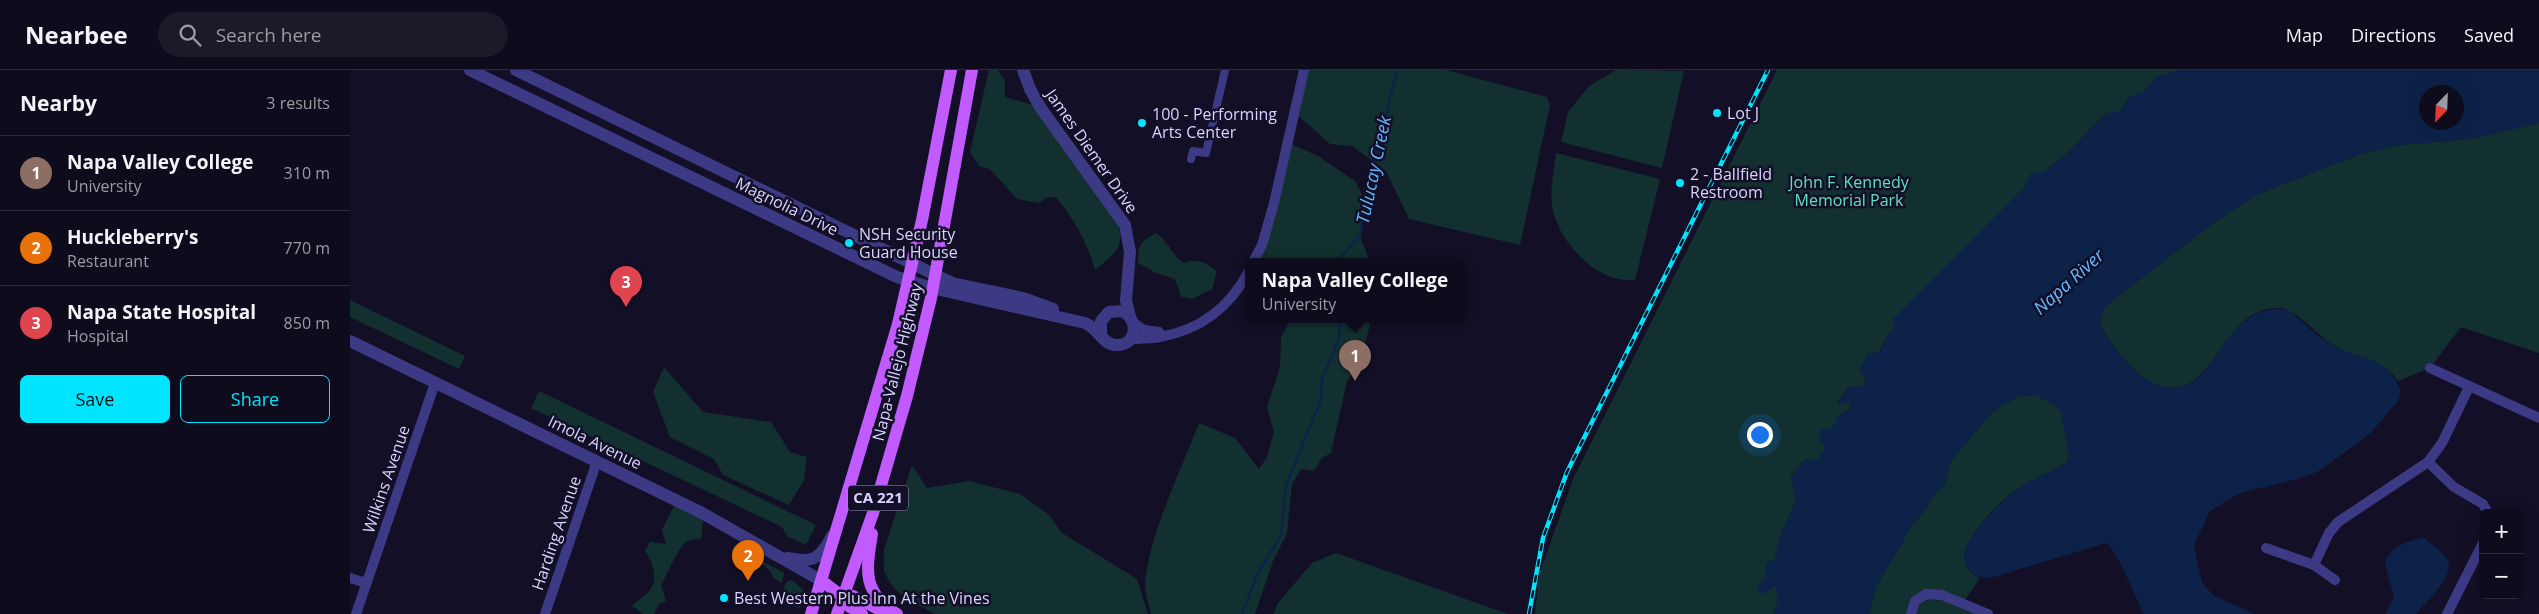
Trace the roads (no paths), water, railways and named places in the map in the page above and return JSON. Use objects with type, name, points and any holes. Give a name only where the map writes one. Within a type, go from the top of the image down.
[{"type":"main road","name":"Napa-Vallejo Highway","points":[[811,614],[898,324],[951,70]]},
{"type":"main road","name":"Napa-Vallejo Highway","points":[[843,597],[879,494],[901,419],[935,274],[972,70]]},
{"type":"main road","points":[[879,494],[868,558],[868,581],[876,597],[897,614]]},
{"type":"main road","points":[[822,581],[843,597],[850,607],[862,614]]},
{"type":"main road","points":[[843,597],[853,596],[888,614]]},
{"type":"main road","name":"CA 221","points":[[837,614],[843,597]]},
{"type":"street","name":"Magnolia Drive","points":[[470,70],[858,258],[908,280],[932,288],[1084,323],[1095,328],[1106,342],[1114,345],[1121,345],[1129,340]]},
{"type":"street","name":"Magnolia Drive","points":[[516,70],[952,283],[1023,298],[1092,318],[1122,311],[1132,320]]},
{"type":"street","name":"James Diemer Drive","points":[[1023,70],[1040,107],[1124,225],[1131,256],[1126,300],[1132,320]]},
{"type":"street","points":[[1191,159],[1194,151],[1206,153],[1225,70]]},
{"type":"street","points":[[1255,258],[1262,245],[1274,203],[1304,70]]},
{"type":"street","points":[[653,159],[662,141]]},
{"type":"street","points":[[674,169],[683,151]]},
{"type":"street","points":[[858,258],[866,241]]},
{"type":"street","points":[[1129,340],[1159,337],[1192,328],[1215,314],[1234,294],[1245,277]]},
{"type":"street","name":"James Diemer Drive","points":[[1107,314],[1121,299],[1127,282]]},
{"type":"street","points":[[1101,336],[1099,327],[1107,314]]},
{"type":"street","points":[[1132,320],[1149,331],[1174,333]]},
{"type":"street","points":[[1129,340],[1134,332],[1132,320]]},
{"type":"street","name":"Imola Avenue","points":[[350,341],[702,513],[822,581]]},
{"type":"street","points":[[2430,368],[2539,418]]},
{"type":"street","name":"Wilkins Avenue","points":[[356,614],[435,383]]},
{"type":"street","points":[[2314,565],[2328,533],[2338,522],[2428,462],[2442,443],[2469,387]]},
{"type":"street","name":"Harding Avenue","points":[[545,614],[597,461]]},
{"type":"street","points":[[2428,462],[2454,487],[2483,504],[2486,509]]},
{"type":"street","points":[[777,556],[806,561],[818,557],[826,546],[843,511]]},
{"type":"street","points":[[2266,548],[2314,565],[2335,580]]},
{"type":"street","points":[[2447,614],[2479,551]]},
{"type":"street","points":[[350,578],[366,583]]},
{"type":"street","points":[[1911,614],[1915,602],[1926,594],[1942,595],[1988,614]]},
{"type":"water","name":"Napa River","points":[[2180,70],[2539,70],[2539,123],[2471,139],[2399,145],[2360,154],[2258,194],[2212,224],[2105,306],[2099,322],[2116,349],[2140,375],[2155,384],[2169,388],[2185,386],[2200,376],[2246,320],[2258,313],[2272,309],[2289,310],[2316,334],[2334,346],[2374,361],[2390,372],[2396,380],[2401,392],[2398,401],[2371,433],[2319,471],[2301,478],[2240,493],[2210,511],[2194,545],[2202,582],[2214,596],[2255,614],[2144,614],[2115,554],[2106,543],[1994,577],[1979,576],[1970,571],[1964,558],[1966,547],[1982,523],[2014,492],[2027,483],[2060,467],[2066,463],[2069,456],[2061,410],[2037,395],[2018,396],[1992,412],[1951,461],[1945,485],[1933,495],[1927,507],[1912,525],[1876,587],[1869,614],[1773,614],[1778,603],[1776,586],[1762,595],[1757,587],[1766,577],[1765,563],[1775,560],[1779,539],[1796,500],[1791,477],[1805,459],[1817,460],[1826,446],[1819,442],[1820,430],[1833,427],[1839,414],[1851,409],[1849,402],[1837,405],[1849,386],[1863,386],[1867,380],[1859,370],[1868,353],[1880,352],[1887,336],[1895,327],[1893,319],[2024,188],[2031,173],[2044,172],[2068,153],[2105,114],[2120,111],[2129,97],[2144,92],[2156,77]]},
{"type":"water","points":[[2424,538],[2440,550],[2447,559],[2449,566],[2444,581],[2416,614],[2385,614],[2394,598],[2385,564],[2387,558],[2400,545]]},
{"type":"waterway","name":"Tulucay Creek","points":[[1340,258],[1360,236],[1365,200],[1397,70]]},
{"type":"waterway","name":"Tulucay Creek","points":[[1242,614],[1257,575],[1281,535],[1286,485],[1321,400],[1322,378],[1339,339],[1340,323]]},
{"type":"railway","points":[[1529,614],[1543,538],[1567,472],[1768,70]]},
{"type":"place","name":"Lot J","points":[[1717,113]]},
{"type":"place","name":"100 - Performing Arts Center","points":[[1142,123]]},
{"type":"place","name":"2 - Ballfield Restroom","points":[[1680,183]]},
{"type":"place","name":"NSH Security Guard House","points":[[849,243]]},
{"type":"place","name":"Napa State Hospital","points":[[626,307]]},
{"type":"place","name":"Napa Valley College","points":[[1355,381]]},
{"type":"place","name":"Huckleberry's","points":[[748,581]]},
{"type":"place","name":"Best Western Plus Inn At the Vines","points":[[724,598]]},
{"type":"park label","name":"John F. Kennedy Memorial Park","points":[[1849,191]]}]
